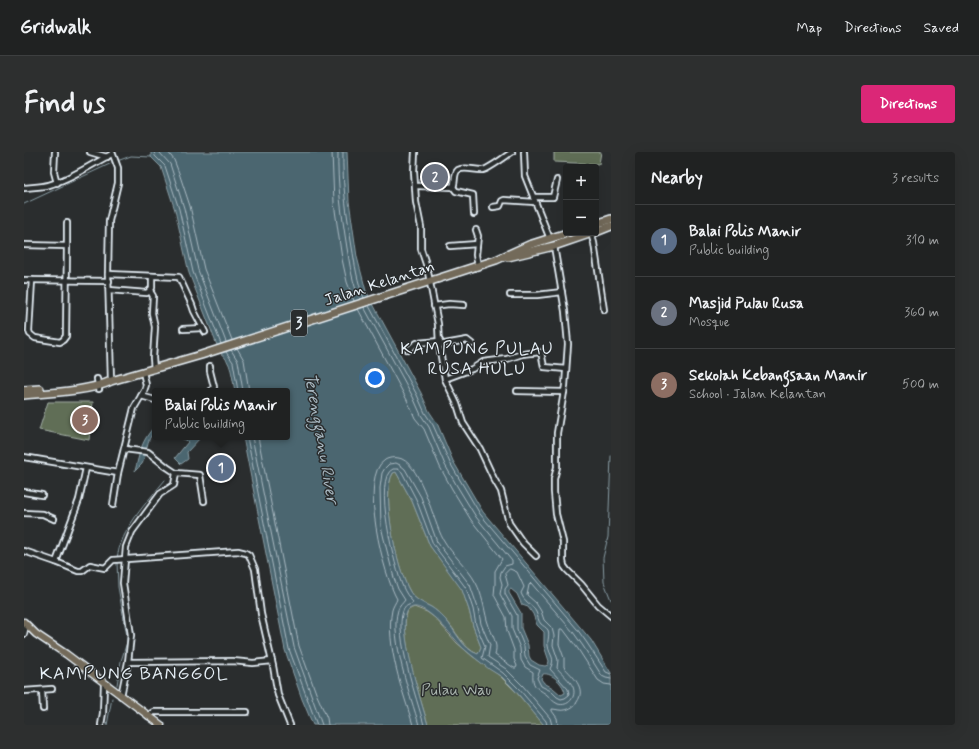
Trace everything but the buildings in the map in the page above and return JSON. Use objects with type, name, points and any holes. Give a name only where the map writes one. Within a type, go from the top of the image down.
[{"type":"highway","points":[[599,224],[611,222]]},
{"type":"highway","points":[[599,230],[611,222]]},
{"type":"highway","name":"Jalan Kelantan","points":[[24,395],[56,392],[98,384],[154,369],[478,266],[496,260],[529,245],[563,235]]},
{"type":"highway","name":"Jalan Kelantan","points":[[496,260],[555,246],[583,236]]},
{"type":"highway","points":[[529,245],[527,248],[529,250],[555,246]]},
{"type":"highway","name":"Jalan Kelantan","points":[[24,390],[98,384]]},
{"type":"highway","points":[[24,399],[56,392]]},
{"type":"main road","points":[[25,624],[36,634],[161,725]]},
{"type":"street","points":[[55,152],[54,172],[57,182]]},
{"type":"street","points":[[90,152],[107,157]]},
{"type":"street","points":[[415,152],[414,171],[416,202],[422,227],[421,249],[430,281],[438,324],[445,379],[457,404],[463,423],[480,449],[501,491],[509,523],[523,543],[536,556]]},
{"type":"street","points":[[453,187],[457,171],[463,169],[484,170],[512,152]]},
{"type":"street","points":[[524,152],[525,176],[550,239]]},
{"type":"street","points":[[24,188],[48,186],[71,176],[112,154],[118,168],[118,183],[109,221],[108,281],[111,381]]},
{"type":"street","points":[[493,207],[500,206],[504,200],[534,200],[553,197],[557,180]]},
{"type":"street","points":[[416,186],[453,187],[456,191],[474,195],[474,214]]},
{"type":"street","points":[[32,280],[30,334],[35,338],[60,342],[66,336],[67,223]]},
{"type":"street","points":[[476,230],[478,236],[476,255],[478,266]]},
{"type":"street","points":[[592,236],[604,310]]},
{"type":"street","points":[[450,246],[477,244]]},
{"type":"street","points":[[24,245],[67,246]]},
{"type":"street","points":[[555,246],[565,311],[568,344],[564,392],[557,433],[557,467],[554,479],[556,514],[563,542],[563,561],[567,570],[581,584],[598,606],[611,616]]},
{"type":"street","points":[[108,274],[177,276],[181,278],[194,311],[204,330],[183,329]]},
{"type":"street","points":[[150,291],[152,288],[152,276]]},
{"type":"street","points":[[24,280],[108,281]]},
{"type":"street","points":[[109,290],[143,293],[150,291]]},
{"type":"street","points":[[150,291],[153,296],[152,313],[155,327],[153,358],[154,369]]},
{"type":"street","points":[[510,295],[537,295],[562,292]]},
{"type":"street","points":[[434,306],[448,304],[464,305]]},
{"type":"street","points":[[408,350],[417,343],[440,343],[467,340],[472,344]]},
{"type":"street","points":[[445,379],[472,369],[483,362],[507,359],[522,354],[541,352],[543,366],[545,368],[566,369]]},
{"type":"street","points":[[210,366],[214,388]]},
{"type":"street","points":[[113,505],[118,473],[134,408],[146,385],[142,372]]},
{"type":"street","points":[[517,391],[564,392]]},
{"type":"street","points":[[141,396],[152,399]]},
{"type":"street","points":[[124,449],[148,452],[167,468],[176,473],[200,475],[204,502]]},
{"type":"street","points":[[24,457],[118,473]]},
{"type":"street","points":[[56,562],[79,500],[86,468]]},
{"type":"street","points":[[121,696],[128,662],[131,635],[123,583],[126,547],[132,532],[160,494],[174,485],[176,473]]},
{"type":"street","points":[[24,492],[42,494]]},
{"type":"street","points":[[24,513],[43,514],[54,519]]},
{"type":"street","points":[[24,551],[78,571],[82,571],[90,565],[105,568],[113,560],[238,552],[246,553],[252,559],[255,569],[260,614],[272,661],[278,695],[290,725]]},
{"type":"street","points":[[24,634],[25,624]]},
{"type":"street","points":[[128,662],[253,663],[272,661]]},
{"type":"street","points":[[101,725],[104,684]]},
{"type":"street","points":[[24,691],[52,689]]},
{"type":"street","points":[[42,690],[43,709]]},
{"type":"street","points":[[148,716],[154,712],[247,712]]},
{"type":"green space","points":[[554,152],[601,152],[599,164],[554,162]]},
{"type":"green space","points":[[48,402],[93,402],[89,440],[39,430]]},
{"type":"green space","points":[[396,472],[412,501],[430,546],[462,589],[481,647],[478,654],[473,652],[464,644],[449,623],[433,608],[419,601],[413,596],[407,587],[392,536],[390,516],[390,483],[393,473]]},
{"type":"green space","name":"Pulau Wau","points":[[414,607],[427,612],[435,618],[457,643],[500,676],[516,692],[544,725],[428,725],[416,685],[406,637],[405,623],[407,613]]},
{"type":"water","name":"Terengganu River","points":[[151,152],[347,152],[349,201],[357,257],[366,291],[421,393],[429,411],[437,423],[453,461],[483,512],[591,640],[611,673],[611,725],[544,725],[502,677],[489,669],[463,648],[430,614],[415,607],[409,609],[406,617],[405,630],[411,665],[428,725],[313,725],[302,699],[285,650],[244,440],[290,440],[290,388],[234,388],[229,365],[224,356],[220,353],[189,273],[175,210],[161,167],[151,157]],"holes":[[[396,472],[412,501],[430,546],[462,590],[481,647],[478,654],[473,652],[464,644],[445,619],[433,608],[415,598],[407,587],[392,535],[389,498],[390,483],[393,473]],[[511,589],[517,594],[522,605],[528,607],[533,614],[537,625],[544,632],[544,646],[549,661],[548,665],[539,665],[531,660],[529,656],[528,645],[521,628],[521,613],[509,593],[509,590]],[[543,674],[554,677],[560,683],[565,693],[561,695],[544,683],[541,679]]]},
{"type":"water","points":[[152,429],[152,435],[148,442],[144,460],[135,471],[140,452]]},
{"type":"water","points":[[186,440],[198,440],[187,452],[188,459],[181,464],[175,458],[188,442]]},
{"type":"waterway","points":[[117,161],[131,156],[151,157]]},
{"type":"waterway","points":[[24,204],[114,162]]},
{"type":"waterway","points":[[611,456],[608,537],[603,558],[604,582],[611,600]]},
{"type":"waterway","points":[[117,559],[123,538],[135,517],[165,480]]},
{"type":"waterway","points":[[117,562],[118,587],[127,642],[121,661],[117,685]]},
{"type":"waterway","points":[[107,725],[112,698]]},
{"type":"place","name":"Masjid Pulau Rusa","points":[[435,177]]},
{"type":"place","name":"Sekolah Kebangsaan Manir","points":[[85,420]]},
{"type":"place","name":"Balai Polis Manir","points":[[221,468]]},
{"type":"district","name":"KAMPUNG PULAU RUSA HULU","points":[[477,358]]},
{"type":"district","name":"KAMPUNG BANGGOL","points":[[134,673]]}]
